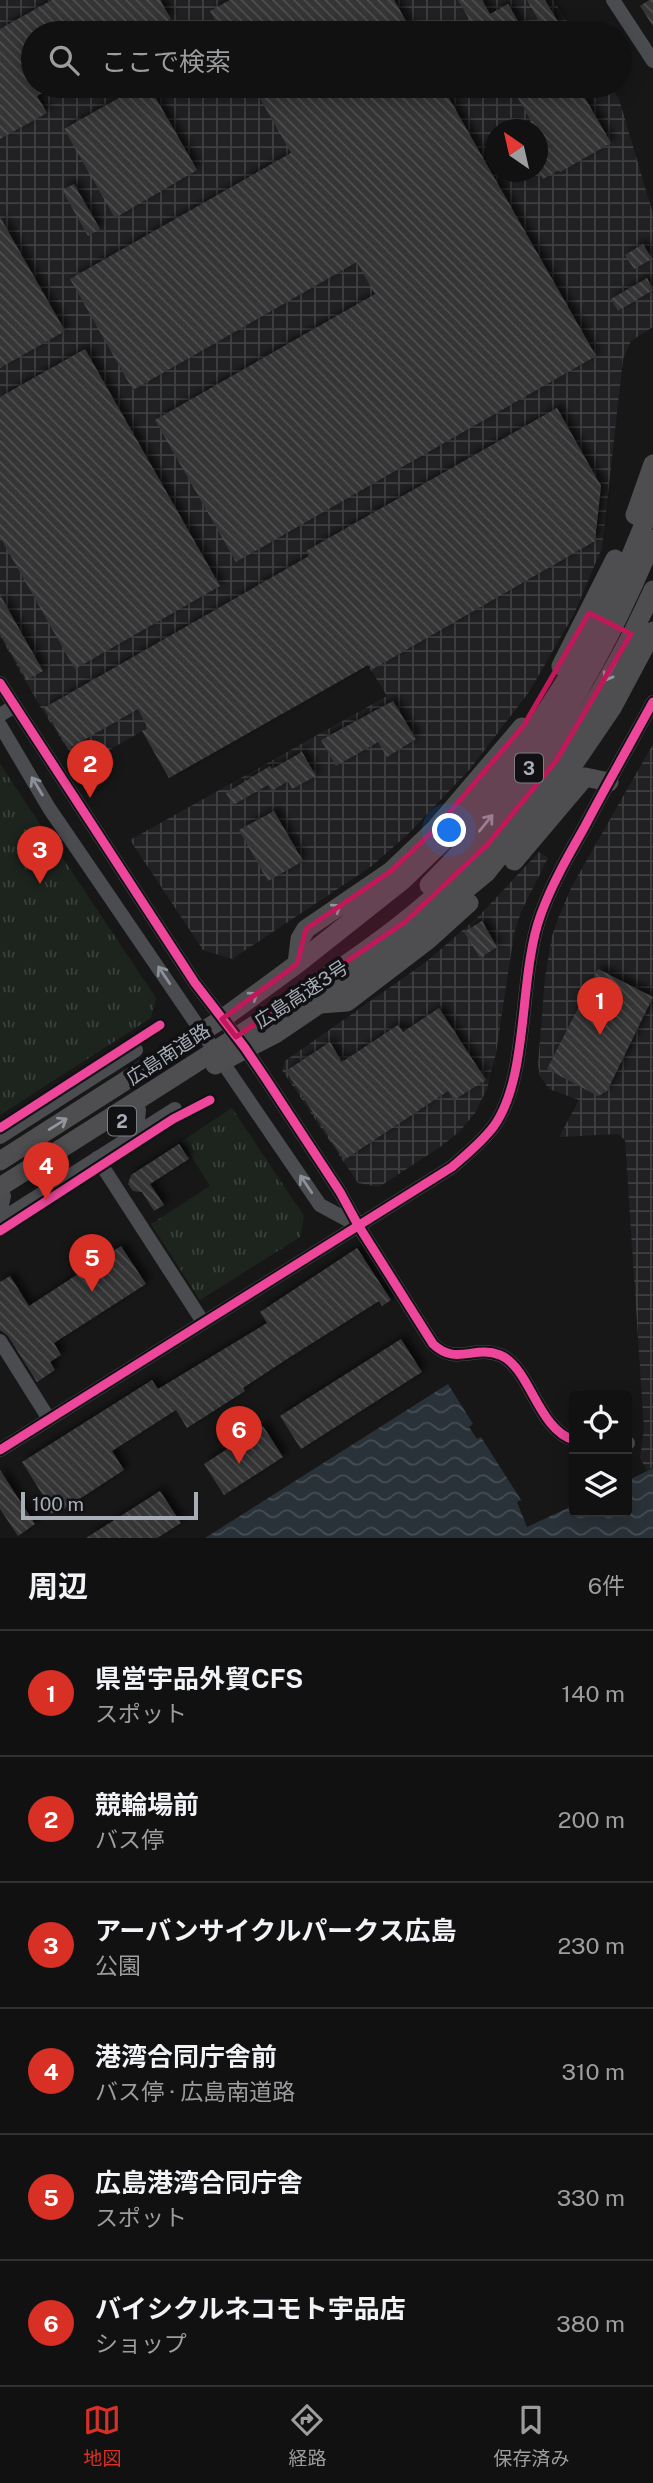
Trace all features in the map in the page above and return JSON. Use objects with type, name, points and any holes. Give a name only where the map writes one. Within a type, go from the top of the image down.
[{"type":"highway","points":[[297,964],[300,939],[306,929],[391,871],[436,828],[524,725],[556,677],[590,613],[640,502],[653,464]]},
{"type":"highway","name":"広島南道路","points":[[0,1161],[222,1019],[364,912],[435,851],[470,815],[529,738],[603,622],[653,502]]},
{"type":"highway","name":"3","points":[[353,960],[480,831],[523,777],[563,719],[597,662],[630,595],[653,539]]},
{"type":"highway","name":"3","points":[[353,960],[405,922],[448,884],[519,809],[585,715],[653,590]]},
{"type":"highway","name":"広島南道路","points":[[1,1199],[194,1076],[275,1034],[320,1004],[364,974],[486,873],[569,771],[612,708],[653,631]]},
{"type":"highway","points":[[320,1004],[347,1002],[428,940],[512,863],[585,777],[609,782]]},
{"type":"highway","name":"広島高速3号","points":[[1,1199],[180,1074],[353,960]]},
{"type":"street","points":[[613,0],[627,21]]},
{"type":"street","points":[[632,29],[653,61]]},
{"type":"street","points":[[590,613],[653,645]]},
{"type":"street","points":[[0,683],[113,859],[222,1019],[245,1048],[340,1192],[358,1226],[433,1344],[442,1353],[452,1355],[484,1351],[502,1355],[512,1363],[551,1424],[569,1438]]},
{"type":"street","points":[[0,1450],[452,1167],[479,1144],[495,1124],[509,1098],[532,940],[541,912],[558,875],[653,702]]},
{"type":"street","points":[[0,715],[16,706]]},
{"type":"street","points":[[0,725],[49,808],[201,1032],[224,1060],[320,1205],[358,1226]]},
{"type":"street","points":[[0,1137],[136,1050]]},
{"type":"street","points":[[91,1078],[119,1086]]},
{"type":"street","points":[[0,1220],[175,1109]]},
{"type":"street","points":[[137,1133],[139,1110]]},
{"type":"street","points":[[97,1158],[203,1322]]},
{"type":"street","points":[[0,1341],[49,1419]]},
{"type":"highlighted area","points":[[589,613],[631,634],[556,761],[487,845],[405,922],[236,1037],[222,1019],[297,964],[306,929],[391,871],[436,828],[524,725]]},
{"type":"shaded area","points":[[0,0],[553,0],[567,21],[21,21],[21,98],[618,98],[653,214],[653,327],[631,341],[623,359],[602,548],[574,614],[529,692],[470,769],[409,833],[372,866],[232,959],[203,950],[130,840],[387,696],[338,617],[80,767],[44,713],[0,636]]},
{"type":"shaded area","points":[[653,744],[653,1467],[647,1470],[640,1458],[644,1429],[625,1140],[618,1134],[559,1137],[579,1100],[549,1089],[540,1076],[538,1065],[545,977],[552,936],[559,916],[572,886]]},
{"type":"shaded area","points":[[539,852],[548,858],[521,912],[514,934],[496,1053],[487,1089],[475,1113],[460,1131],[443,1145],[379,1187],[358,1183],[282,1070],[285,1061],[426,962],[478,917]]},
{"type":"green space","points":[[0,764],[156,998],[151,1018],[0,1115]]},
{"type":"green space","points":[[232,1108],[304,1216],[300,1237],[200,1300],[151,1224],[210,1186],[182,1141]]},
{"type":"water","points":[[448,1384],[473,1424],[469,1427],[477,1439],[481,1437],[521,1500],[517,1502],[527,1527],[569,1507],[569,1517],[632,1517],[632,1478],[653,1468],[653,1538],[205,1538]]},
{"type":"building","points":[[52,0],[160,0],[171,19],[21,21],[21,98],[38,98],[47,113],[0,139],[0,29]]},
{"type":"building","points":[[230,0],[394,0],[406,21],[216,21],[210,11]]},
{"type":"building","points":[[458,0],[482,0],[490,14],[508,4],[518,21],[470,21]]},
{"type":"building","points":[[527,0],[545,0],[558,21],[539,21]]},
{"type":"building","points":[[653,0],[653,26],[640,6]]},
{"type":"building","points":[[119,98],[156,98],[197,170],[115,218],[64,129]]},
{"type":"building","points":[[260,98],[449,98],[485,161],[485,182],[497,182],[596,356],[236,562],[155,420],[375,294],[357,262],[133,390],[70,279],[291,153]]},
{"type":"building","points":[[518,98],[585,98],[611,143],[560,172],[559,170],[548,176],[548,119],[530,119]]},
{"type":"building","points":[[74,184],[100,229],[88,236],[62,190]]},
{"type":"building","points":[[0,217],[65,331],[0,368]]},
{"type":"building","points":[[643,244],[652,259],[634,269],[625,255]]},
{"type":"building","points":[[647,278],[653,290],[618,311],[611,299]]},
{"type":"building","points":[[85,349],[220,586],[75,669],[0,537],[0,397]]},
{"type":"building","points":[[557,408],[601,486],[595,541],[373,669],[370,664],[169,778],[142,731],[148,728],[138,709],[68,749],[44,708],[309,556],[306,551]]},
{"type":"building","points":[[0,595],[43,671],[27,680],[0,634]]},
{"type":"building","points":[[393,701],[416,739],[387,757],[378,742],[336,766],[321,740]]},
{"type":"building","points":[[302,752],[316,776],[292,789],[288,781],[272,791],[268,785],[233,805],[226,793],[270,766],[272,769]]},
{"type":"building","points":[[274,811],[303,861],[268,881],[239,830]]},
{"type":"building","points":[[482,921],[497,947],[480,958],[464,932]]},
{"type":"building","points":[[598,969],[653,997],[607,1091],[598,1096],[547,1069]]},
{"type":"building","points":[[439,1008],[486,1080],[454,1100],[448,1091],[344,1160],[286,1071],[330,1042],[342,1062],[398,1025],[403,1032]]},
{"type":"building","points":[[179,1144],[189,1159],[150,1184],[164,1205],[154,1211],[142,1192],[133,1191],[128,1184],[131,1175]]},
{"type":"building","points":[[121,1246],[146,1284],[54,1343],[61,1355],[50,1362],[55,1370],[37,1382],[8,1336],[0,1330],[0,1282],[10,1276],[29,1306]]},
{"type":"building","points":[[357,1248],[391,1300],[382,1306],[379,1301],[243,1388],[245,1391],[187,1428],[176,1410],[112,1451],[124,1470],[64,1509],[63,1506],[51,1514],[41,1499],[44,1497],[22,1462],[152,1380],[158,1389],[267,1323],[260,1312]]},
{"type":"building","points":[[401,1339],[422,1372],[301,1449],[280,1416]]},
{"type":"building","points":[[263,1426],[283,1457],[224,1495],[204,1464]]},
{"type":"building","points":[[0,1470],[35,1524],[18,1536],[0,1509]]},
{"type":"building","points":[[160,1491],[181,1523],[157,1538],[86,1538]]},
{"type":"cycle path","points":[[0,683],[195,983],[266,1079],[340,1192],[433,1344],[450,1354],[482,1352],[500,1355],[519,1372],[551,1424],[569,1438]]},
{"type":"cycle path","points":[[0,1450],[452,1167],[489,1132],[505,1105],[513,1080],[519,1053],[529,966],[541,914],[561,870],[653,702]]},
{"type":"cycle path","points":[[0,1128],[160,1025]]},
{"type":"cycle path","points":[[0,1231],[173,1119],[210,1100]]},
{"type":"place","name":"競輪場前","points":[[90,798]]},
{"type":"place","name":"アーバンサイクルパークス広島","points":[[40,884]]},
{"type":"place","name":"県営宇品外貿CFS","points":[[600,1035]]},
{"type":"place","name":"港湾合同庁舎前","points":[[46,1200]]},
{"type":"place","name":"広島港湾合同庁舎","points":[[92,1292]]},
{"type":"place","name":"バイシクルネコモト宇品店","points":[[239,1464]]}]
